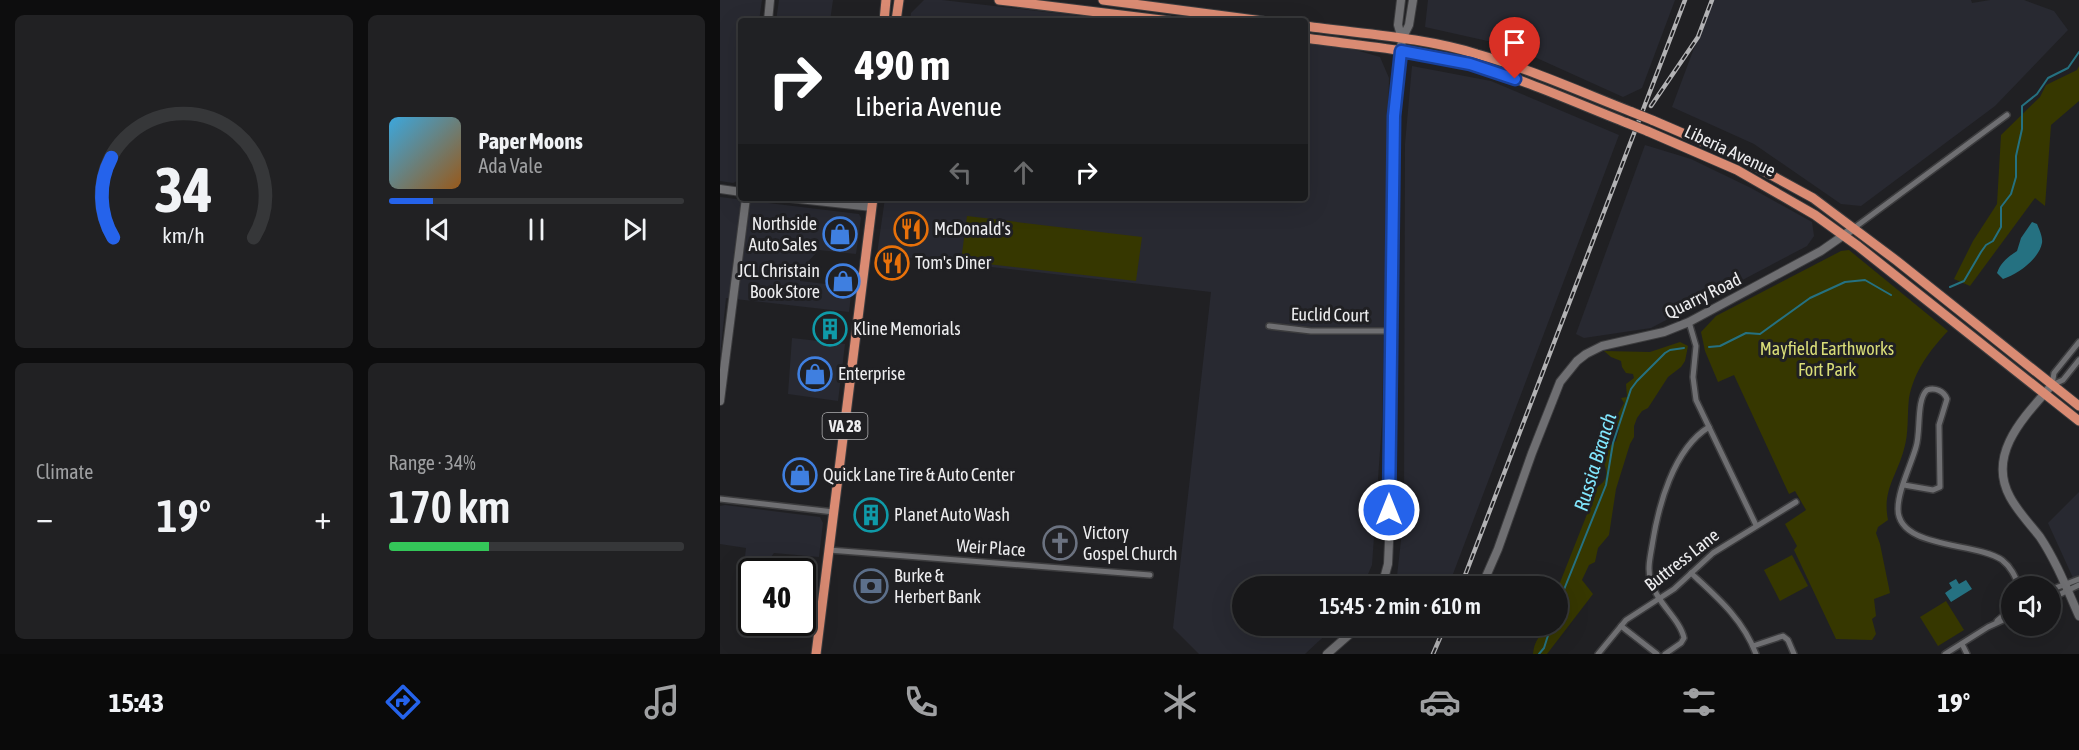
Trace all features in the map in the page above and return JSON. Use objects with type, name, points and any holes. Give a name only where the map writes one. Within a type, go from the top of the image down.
[{"type":"highway","points":[[884,18],[886,0]]},
{"type":"highway","points":[[897,18],[899,0]]},
{"type":"highway","points":[[897,18],[905,0]]},
{"type":"highway","points":[[999,0],[1146,18]]},
{"type":"highway","points":[[1103,0],[1240,18]]},
{"type":"highway","name":"Liberia Avenue","points":[[1308,26],[1402,39],[1476,53],[1525,69],[1652,120],[1767,172],[1813,198],[1854,228],[2079,406]]},
{"type":"highway","name":"Liberia Avenue","points":[[1308,39],[1439,57],[1501,74],[1703,154],[1764,184],[1806,208],[1844,236],[2079,421]]},
{"type":"highway","name":"VA 28","points":[[816,654],[873,203]]},
{"type":"street","points":[[768,18],[770,0]]},
{"type":"street","points":[[1385,576],[1389,542],[1394,116],[1402,39],[1398,25],[1401,0]]},
{"type":"street","points":[[1402,39],[1409,25],[1413,0]]},
{"type":"street","name":"Quarry Road","points":[[1486,576],[1560,382],[1577,361],[1595,349],[1664,332],[1689,322],[1811,256],[1844,236],[2007,115]]},
{"type":"street","points":[[720,189],[738,192]]},
{"type":"street","points":[[720,401],[746,201]]},
{"type":"street","points":[[840,201],[873,203]]},
{"type":"street","points":[[1689,322],[1696,346],[1694,392],[1756,525]]},
{"type":"street","name":"Euclid Court","points":[[1269,326],[1311,331],[1392,331]]},
{"type":"street","points":[[2052,385],[2054,373],[2079,342]]},
{"type":"street","points":[[2079,360],[2063,380],[2052,385],[2013,433],[2005,450],[2003,472],[2010,497],[2041,539],[2079,616]]},
{"type":"street","points":[[1904,485],[1933,490],[1940,487],[1939,425],[1947,399],[1946,395],[1936,389],[1927,390],[1921,399],[1918,439],[1904,485],[1898,509],[1900,519],[1907,530],[1919,537],[1984,552],[1998,558],[2012,570],[2015,576]]},
{"type":"street","points":[[1665,654],[1681,643],[1684,638],[1682,631],[1659,600],[1651,583],[1648,568],[1663,492],[1693,441],[1709,427]]},
{"type":"street","points":[[720,499],[834,512]]},
{"type":"street","name":"Buttress Lane","points":[[1598,654],[1631,617],[1674,589],[1713,553],[1796,502]]},
{"type":"street","name":"Weir Place","points":[[829,550],[1150,575]]},
{"type":"street","points":[[1691,573],[1734,615],[1756,654]]},
{"type":"street","points":[[2061,591],[2079,579]]},
{"type":"street","points":[[2061,588],[2079,585]]},
{"type":"street","points":[[1994,624],[2001,618]]},
{"type":"street","points":[[1945,654],[2001,621]]},
{"type":"street","points":[[1621,626],[1658,654]]},
{"type":"street","points":[[1327,654],[1348,636]]},
{"type":"street","points":[[1753,646],[1783,636],[1788,640],[1794,654]]},
{"type":"street","points":[[1962,644],[1967,654]]},
{"type":"shaded area","points":[[720,0],[762,0],[759,18],[738,18],[738,180],[733,183],[720,181]]},
{"type":"shaded area","points":[[779,0],[833,0],[830,18],[776,18]]},
{"type":"shaded area","points":[[924,0],[942,0],[1097,18],[910,18],[911,13]]},
{"type":"shaded area","points":[[1428,0],[1675,0],[1642,88],[1623,97],[1510,46],[1425,27]]},
{"type":"shaded area","points":[[1712,0],[1971,0],[1972,3],[1990,0],[2024,0],[2054,11],[2068,30],[1995,106],[1861,206],[1841,204],[1754,144],[1672,107]]},
{"type":"shaded area","points":[[1308,42],[1345,47],[1380,57],[1389,78],[1382,422],[1372,565],[1367,576],[1232,576],[1232,636],[1324,636],[1305,654],[1199,654],[1173,628],[1211,292],[877,254],[885,201],[1308,201]]},
{"type":"shaded area","points":[[1412,66],[1491,81],[1619,135],[1453,574],[1443,576],[1397,576],[1404,513],[1405,144]]},
{"type":"shaded area","points":[[1645,145],[1691,159],[1751,188],[1812,222],[1814,236],[1807,246],[1651,328],[1584,338],[1576,334]]},
{"type":"shaded area","points":[[720,197],[859,214],[861,218],[856,254],[819,250],[801,269],[800,281],[852,287],[849,312],[726,298],[720,357]]},
{"type":"shaded area","name":"Enterprise","points":[[792,338],[845,344],[838,401],[788,394]]},
{"type":"shaded area","points":[[2079,492],[2079,591],[2048,523]]},
{"type":"shaded area","points":[[720,506],[820,517],[823,523],[819,557],[774,553],[770,558],[745,558],[746,548],[720,544]]},
{"type":"green space","points":[[2079,66],[2079,101],[2051,125],[2045,206],[2035,198],[1970,286],[1954,279],[1973,241],[1997,204],[2001,135],[2040,97],[2046,85],[2077,70]]},
{"type":"green space","points":[[967,216],[1142,237],[1136,281],[961,261]]},
{"type":"green space","name":"Mayfield Earthworks Fort Park","points":[[1849,250],[1948,331],[1924,361],[1911,388],[1906,443],[1889,491],[1888,520],[1878,527],[1876,533],[1890,593],[1874,599],[1876,616],[1872,619],[1876,634],[1872,640],[1836,639],[1794,550],[1797,546],[1785,524],[1806,510],[1795,491],[1789,494],[1734,375],[1718,382],[1705,351],[1701,332],[1716,316],[1841,251]]},
{"type":"green space","points":[[1680,342],[1688,346],[1685,361],[1681,367],[1668,377],[1648,408],[1642,411],[1637,418],[1634,437],[1616,489],[1609,535],[1598,548],[1595,562],[1589,565],[1582,580],[1593,594],[1568,627],[1568,576],[1563,576],[1593,499],[1586,493],[1600,485],[1605,479],[1606,470],[1602,455],[1616,441],[1619,430],[1613,423],[1624,403],[1621,398],[1627,397],[1626,384],[1634,378],[1633,374],[1626,373],[1621,361],[1604,351],[1650,352]]},
{"type":"green space","points":[[1792,555],[1808,586],[1780,601],[1764,570]]},
{"type":"green space","points":[[1946,601],[1964,630],[1938,646],[1920,617]]},
{"type":"green space","points":[[1540,636],[1561,636],[1547,654],[1533,654]]},
{"type":"water","points":[[2032,222],[2037,224],[2041,233],[2042,241],[2037,255],[2015,274],[2003,279],[1997,273],[1999,269],[2005,260],[2017,251],[2021,238]]},
{"type":"water","points":[[1956,579],[1959,584],[1966,580],[1972,589],[1951,602],[1945,593],[1952,588],[1949,583]]},
{"type":"waterway","name":"Russia Branch","points":[[1950,287],[1964,281],[1981,252],[1993,241],[2001,227],[2001,207],[2011,194],[2016,177],[2016,156],[2022,129],[2022,106],[2037,94],[2048,78],[2068,68],[2079,52]]},
{"type":"waterway","name":"Russia Branch","points":[[1709,347],[1720,346],[1746,333],[1760,334],[1810,298],[1845,282],[1865,280],[1891,295]]},
{"type":"waterway","name":"Russia Branch","points":[[1568,580],[1606,485],[1613,443],[1631,389],[1665,353],[1684,348]]},
{"type":"waterway","name":"Russia Branch","points":[[1539,654],[1544,648],[1548,636]]},
{"type":"railway","points":[[1465,576],[1685,0]]},
{"type":"railway","points":[[1651,106],[1698,37],[1712,0]]},
{"type":"railway","points":[[1433,654],[1441,636]]},
{"type":"place","name":"McDonald's","points":[[911,229]]},
{"type":"place","name":"Northside Auto Sales","points":[[840,234]]},
{"type":"place","name":"Tom's Diner","points":[[892,263]]},
{"type":"place","name":"JCL Christain Book Store","points":[[843,281]]},
{"type":"place","name":"Kline Memorials","points":[[830,329]]},
{"type":"place","name":"Enterprise","points":[[815,374]]},
{"type":"place","name":"Quick Lane Tire & Auto Center","points":[[800,475]]},
{"type":"place","name":"Planet Auto Wash","points":[[871,515]]},
{"type":"place","name":"Victory Gospel Church","points":[[1060,543]]},
{"type":"place","name":"Burke & Herbert Bank","points":[[871,586]]},
{"type":"route","points":[[1389,510],[1394,100],[1401,51],[1470,64],[1515,79]]}]
